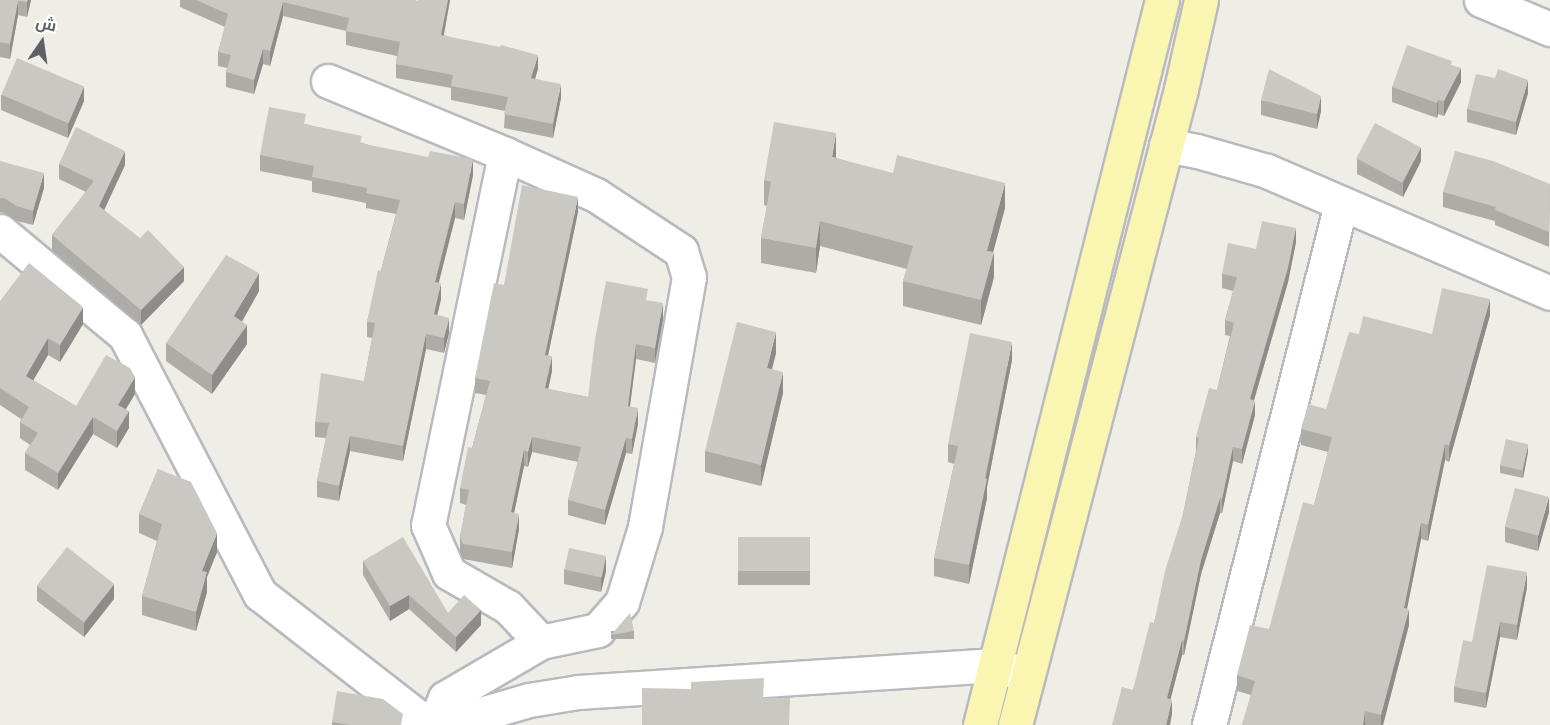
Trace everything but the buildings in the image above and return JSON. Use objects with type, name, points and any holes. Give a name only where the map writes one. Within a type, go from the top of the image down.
[{"type":"main road","points":[[980,725],[1162,0]]},
{"type":"main road","points":[[1015,725],[1166,145],[1201,0]]},
{"type":"street","points":[[1481,0],[1550,29]]},
{"type":"street","points":[[328,81],[505,154],[596,195],[681,252],[690,277],[645,527],[622,602],[598,630],[541,642],[445,698],[434,725]]},
{"type":"street","points":[[1166,145],[1197,151],[1267,171],[1550,293]]},
{"type":"street","points":[[505,154],[428,525],[449,573],[508,607],[541,642]]},
{"type":"street","points":[[1209,725],[1341,204]]},
{"type":"street","points":[[0,231],[124,335],[260,594],[428,725]]},
{"type":"street","points":[[443,725],[529,700],[578,692],[995,666],[1028,675]]}]
